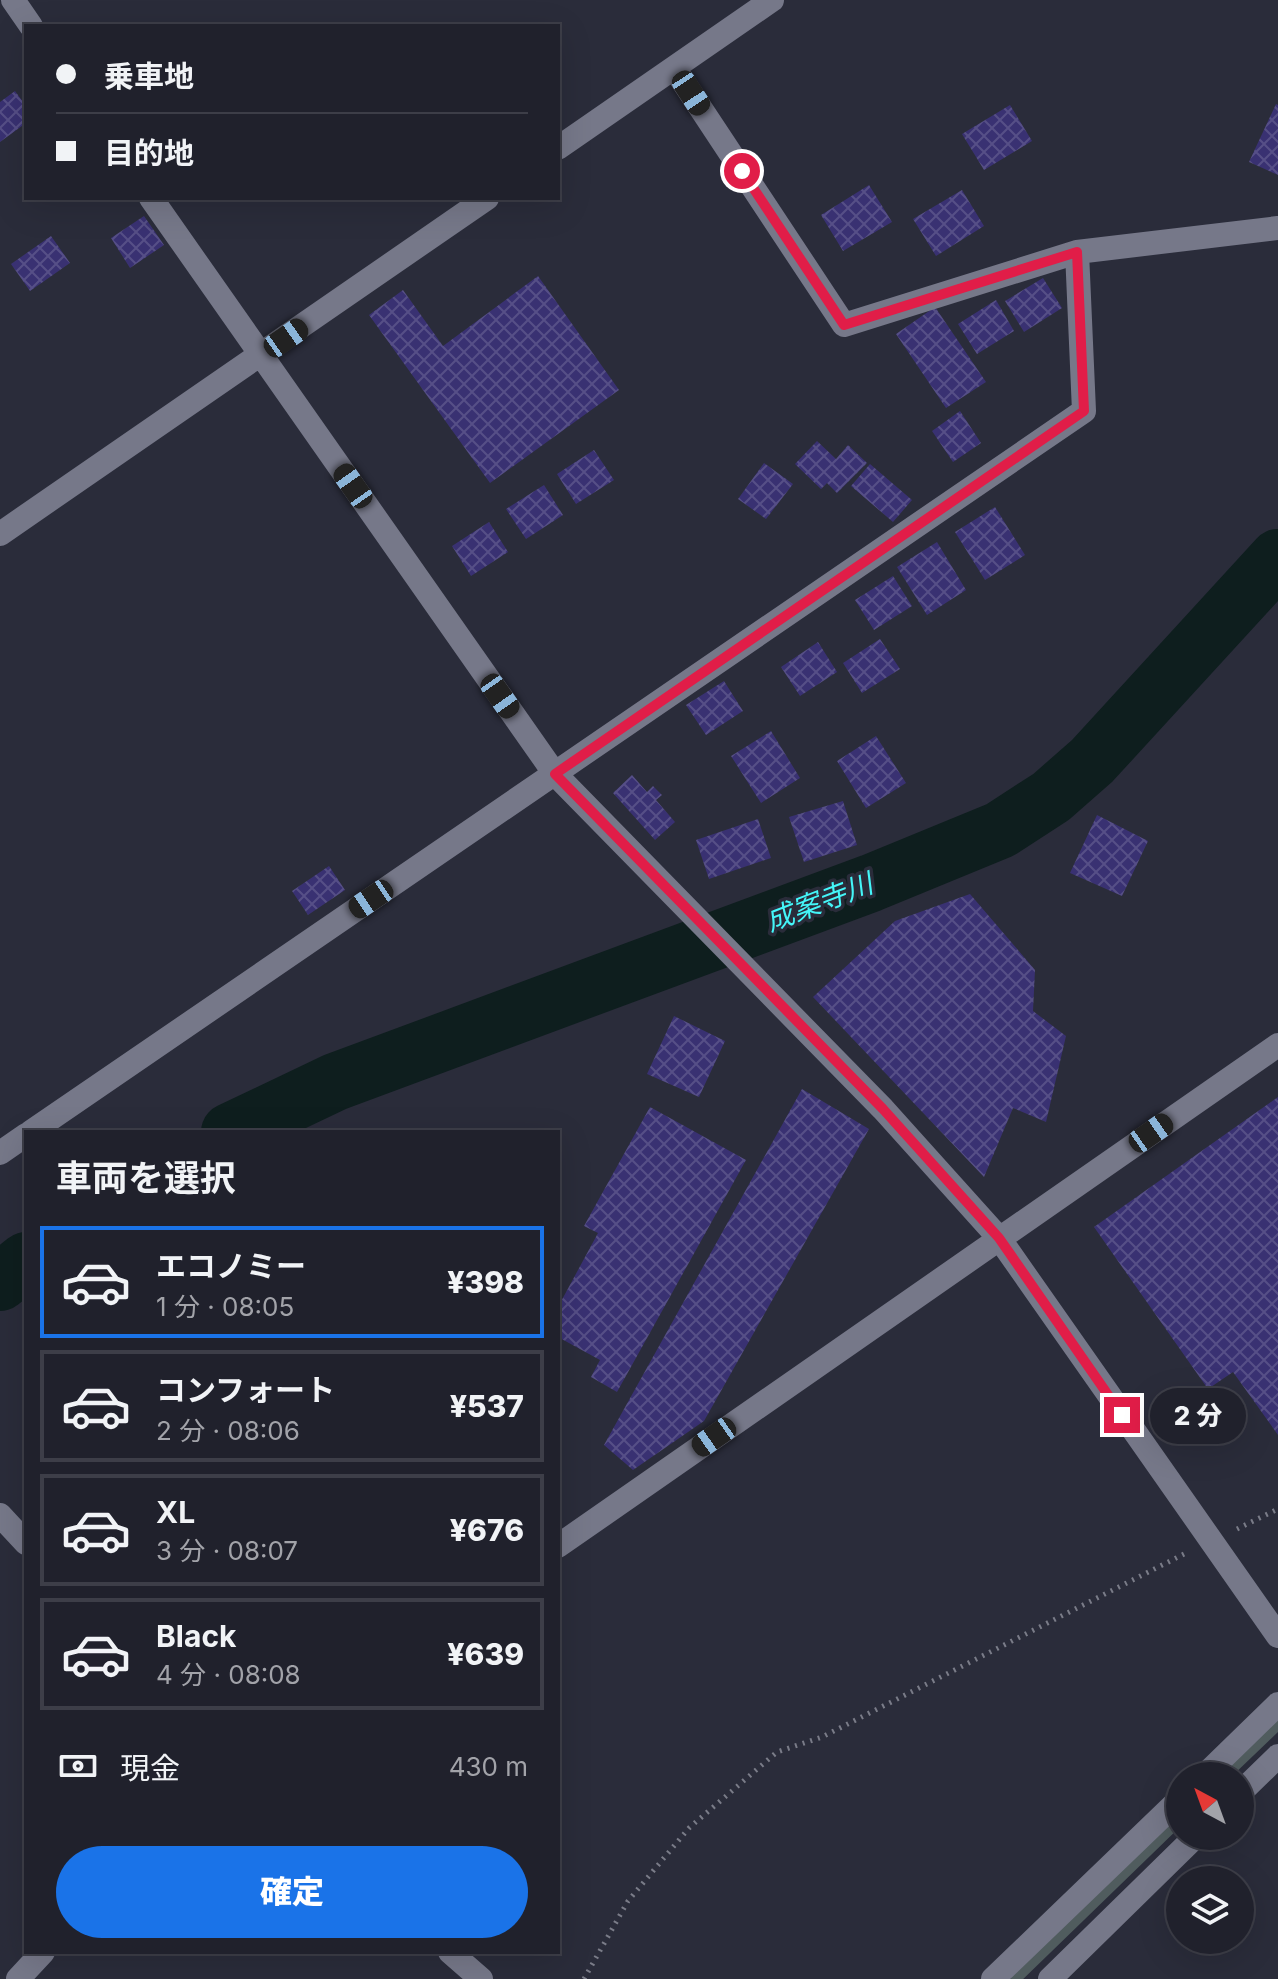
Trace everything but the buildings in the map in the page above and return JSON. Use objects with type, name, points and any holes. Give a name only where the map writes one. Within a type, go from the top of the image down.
[{"type":"street","points":[[13,0],[30,24]]},
{"type":"street","points":[[560,147],[772,0]]},
{"type":"street","points":[[674,68],[844,325],[1077,252],[1278,228]]},
{"type":"street","points":[[152,200],[555,774],[883,1109],[999,1238],[1278,1636]]},
{"type":"street","points":[[0,534],[484,200]]},
{"type":"street","points":[[34,1130],[1084,411],[1077,252]]},
{"type":"street","points":[[560,1545],[1278,1045]]},
{"type":"street","points":[[0,1153],[24,1137]]},
{"type":"street","points":[[0,1515],[24,1541]]},
{"type":"street","points":[[1218,1762],[1278,1704]]},
{"type":"street","points":[[1254,1779],[1278,1756]]},
{"type":"street","points":[[993,1979],[1166,1812]]},
{"type":"street","points":[[1050,1979],[1182,1850]]},
{"type":"street","points":[[18,1979],[41,1954]]},
{"type":"street","points":[[452,1954],[481,1979]]},
{"type":"path","points":[[584,1979],[628,1901],[689,1828],[777,1752],[822,1737],[1278,1509]]},
{"type":"waterway","name":"成案寺川","points":[[234,1130],[335,1082],[871,883],[1000,830],[1051,797],[1092,761],[1278,558]]},
{"type":"waterway","name":"成案寺川","points":[[0,1282],[24,1263]]},
{"type":"waterway","points":[[1240,1762],[1278,1725]]},
{"type":"waterway","points":[[1016,1979],[1166,1834]]},
{"type":"route","points":[[742,171],[844,325],[1077,252],[1084,411],[555,774],[883,1109],[999,1238],[1122,1415]]}]
